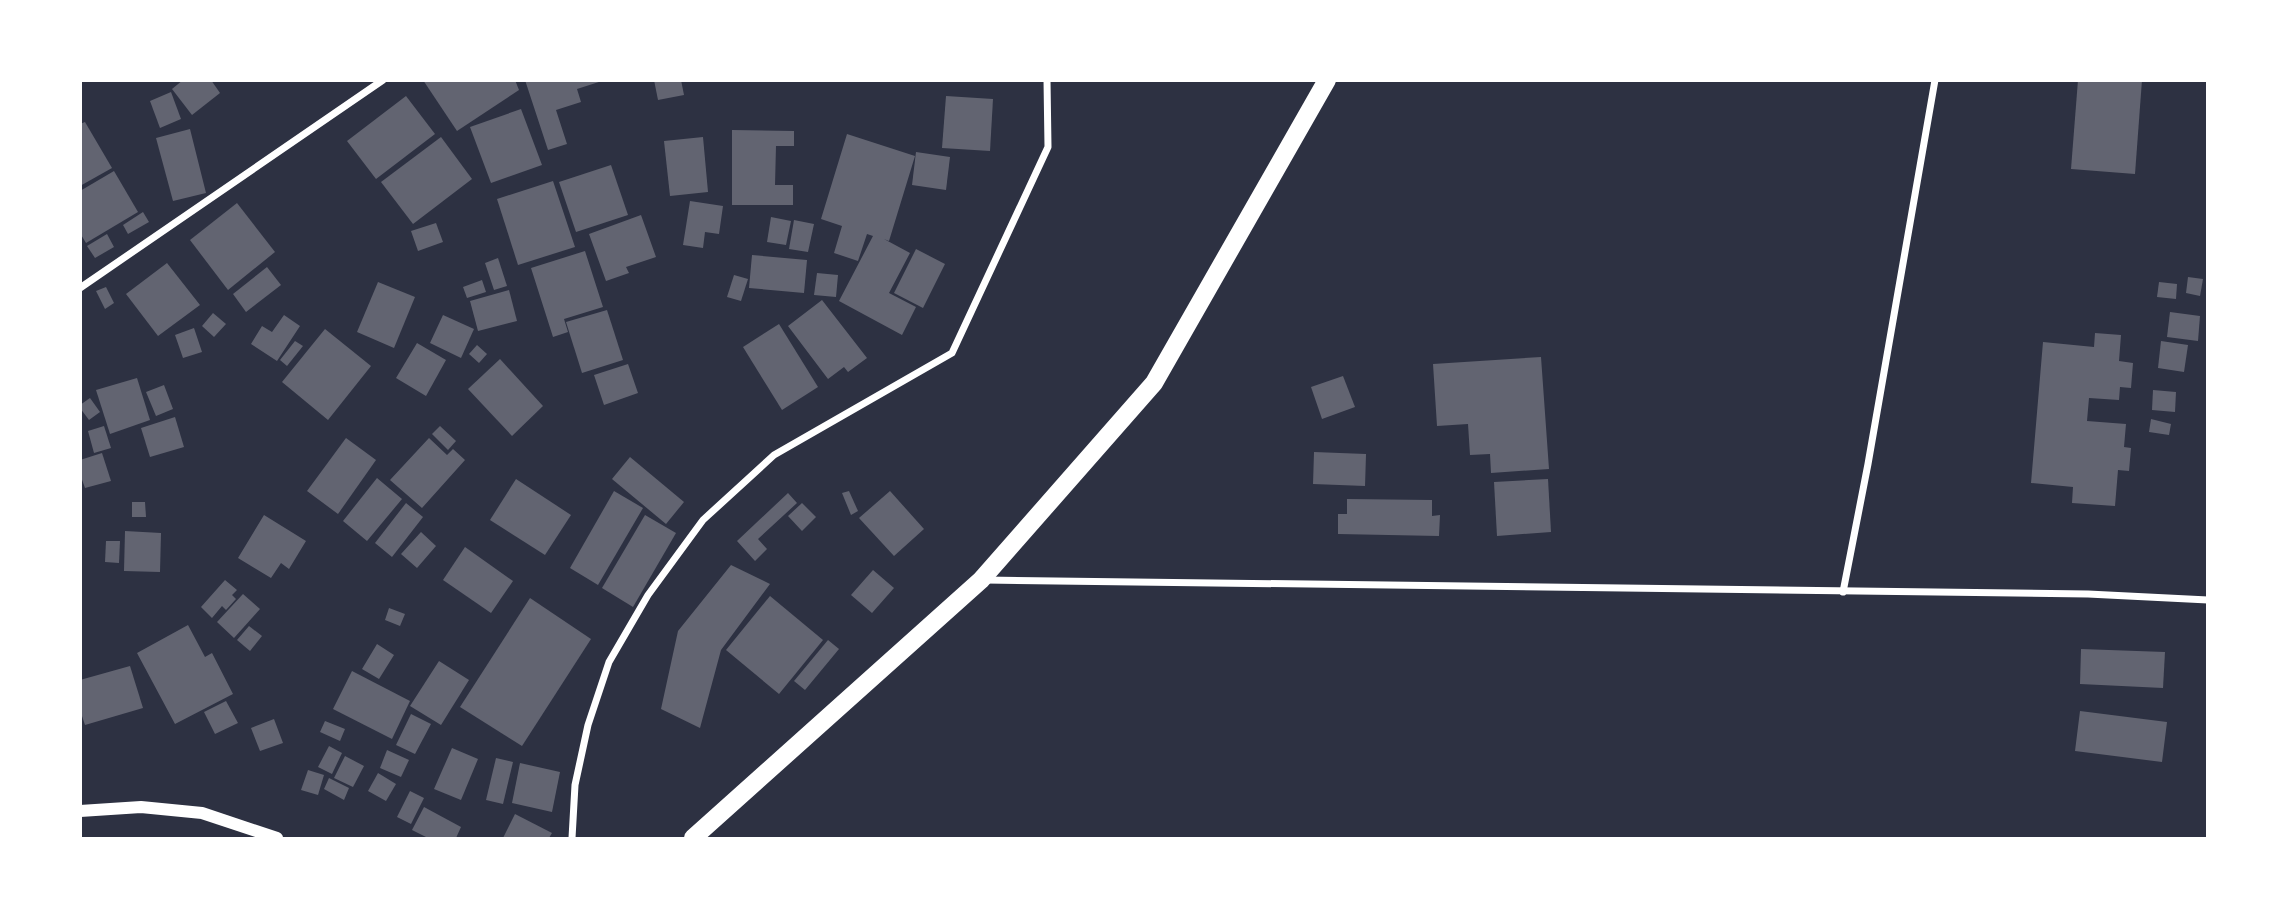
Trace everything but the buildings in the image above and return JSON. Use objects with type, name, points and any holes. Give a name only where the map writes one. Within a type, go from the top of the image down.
[{"type":"main road","points":[[693,838],[981,580],[1154,383],[1327,80]]},
{"type":"street","points":[[80,288],[383,80]]},
{"type":"street","points":[[572,838],[575,785],[589,725],[609,663],[648,595],[703,520],[774,455],[952,353],[1048,147],[1047,80]]},
{"type":"street","points":[[1843,592],[1935,80]]},
{"type":"street","points":[[981,580],[2088,594],[2207,600]]},
{"type":"street","points":[[80,811],[141,807],[202,813],[277,838]]}]
